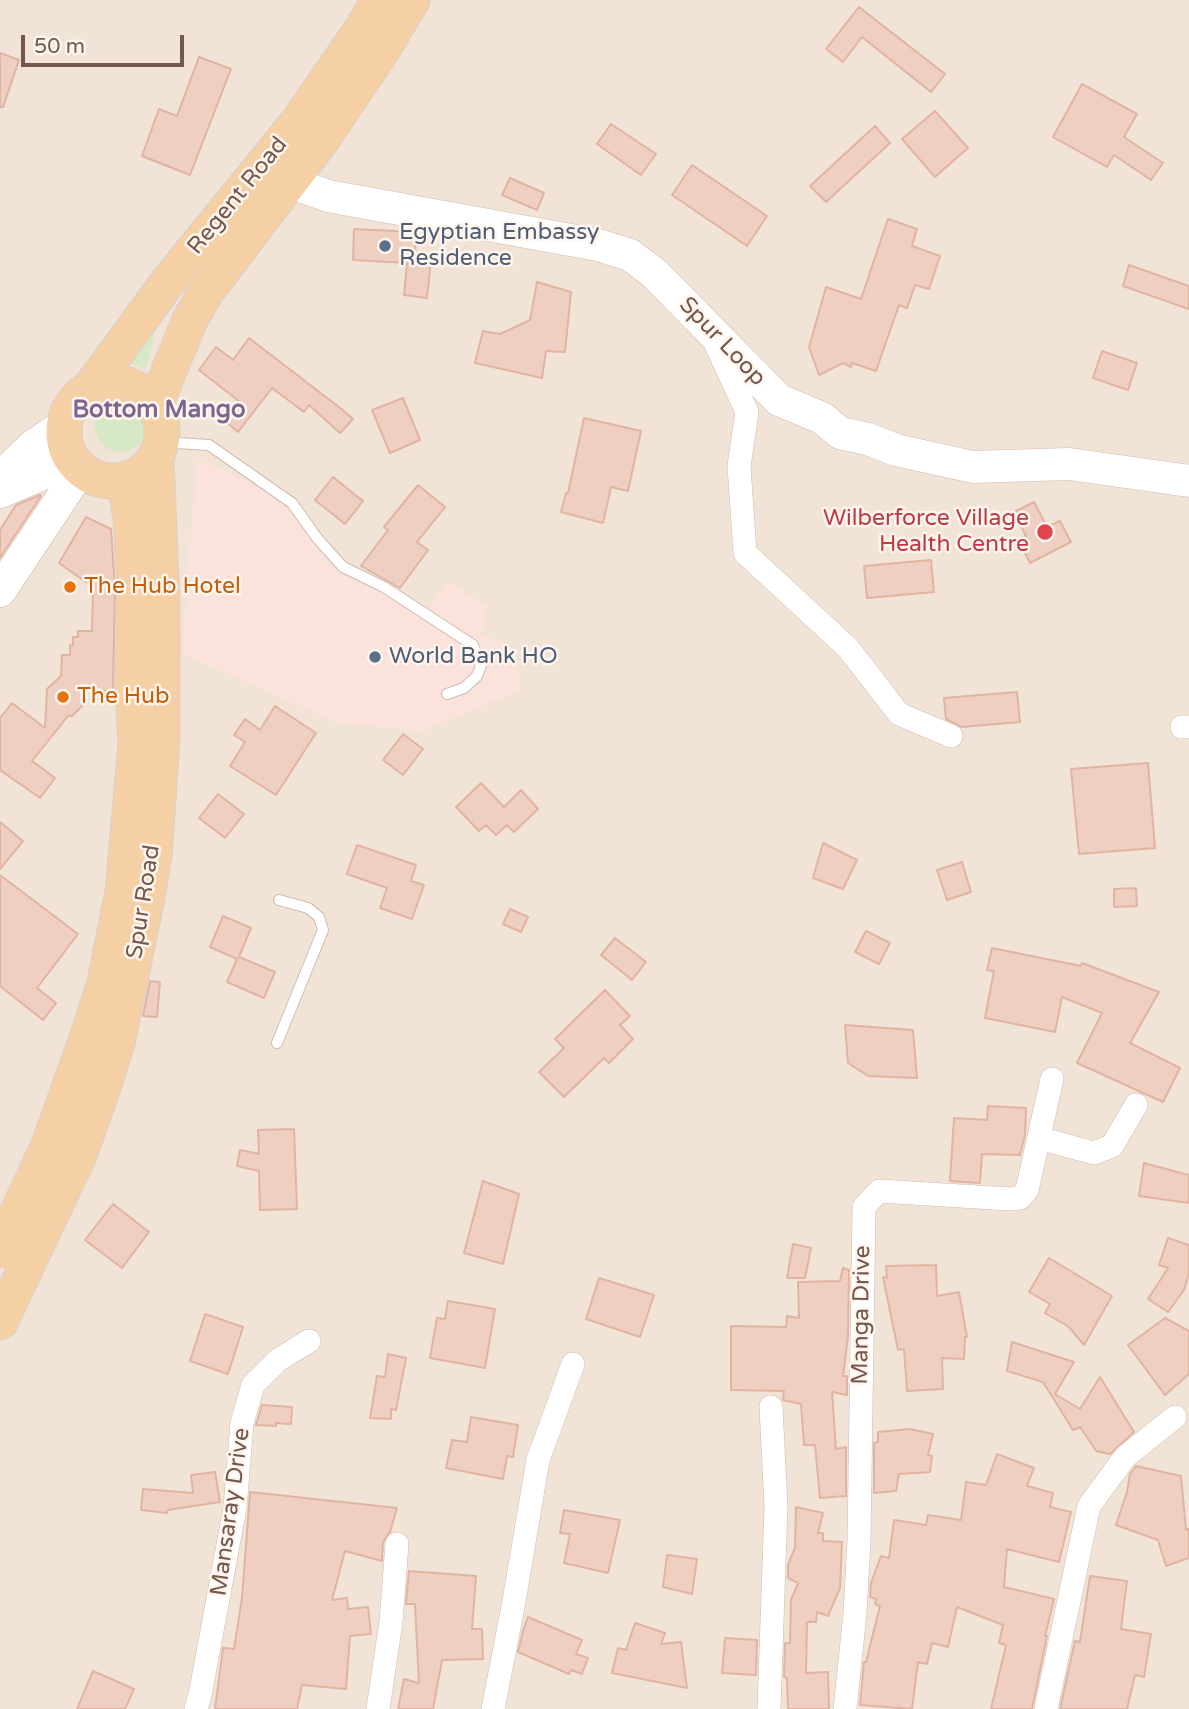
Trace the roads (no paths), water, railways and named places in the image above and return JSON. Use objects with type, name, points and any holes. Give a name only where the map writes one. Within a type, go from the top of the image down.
[{"type":"main road","name":"Regent Road","points":[[155,405],[190,320],[276,174],[305,111],[379,0]]},
{"type":"main road","name":"Regent Road","points":[[91,387],[167,283],[343,108],[412,0]]},
{"type":"main road","points":[[114,382],[126,384],[137,388],[155,405],[160,416],[159,449],[147,468],[125,480],[100,479],[77,465],[64,438],[64,425],[67,413],[77,398],[91,387],[114,382]]},
{"type":"main road","name":"Spur Road","points":[[0,1250],[49,1145],[105,982],[123,892],[149,741],[162,606],[159,449]]},
{"type":"main road","name":"Spur Road","points":[[0,1322],[79,1155],[117,1043],[154,856],[149,741],[133,690],[135,588],[131,520],[125,480]]},
{"type":"street","name":"Spur Loop","points":[[276,174],[328,196],[598,244],[630,256],[654,273],[779,400],[822,418],[840,433],[868,439],[896,450],[973,467],[1069,464],[1189,481]]},
{"type":"street","points":[[710,332],[747,412],[739,466],[745,553],[848,648],[900,714],[951,736]]},
{"type":"street","points":[[1,491],[11,467],[33,446],[64,425]]},
{"type":"street","points":[[1,491],[77,465]]},
{"type":"street","points":[[0,591],[77,465]]},
{"type":"street","name":"Manga Drive","points":[[845,1709],[859,1541],[864,1207],[880,1191],[1020,1198],[1027,1190],[1052,1079]]},
{"type":"street","points":[[1040,1139],[1094,1153],[1112,1146],[1136,1105]]},
{"type":"street","name":"Mansaray Drive","points":[[196,1709],[235,1508],[242,1423],[253,1385],[278,1360],[309,1341]]},
{"type":"street","points":[[493,1709],[538,1460],[573,1364]]},
{"type":"street","points":[[769,1709],[776,1507],[771,1407]]},
{"type":"street","points":[[1045,1709],[1089,1506],[1125,1457],[1175,1417]]},
{"type":"street","points":[[378,1709],[391,1622],[397,1544]]},
{"type":"lane","points":[[159,449],[209,445],[292,503],[317,538],[343,567],[384,587],[473,645],[481,666],[477,676],[464,688],[447,694]]},
{"type":"lane","points":[[276,1043],[323,930],[319,917],[308,908],[279,900]]},
{"type":"place","name":"Egyptian Embassy Residence","points":[[385,246]]},
{"type":"place","name":"Wilberforce Village Health Centre","points":[[1045,532]]},
{"type":"place","name":"The Hub Hotel","points":[[70,587]]},
{"type":"place","name":"World Bank HO","points":[[375,657]]},
{"type":"place","name":"The Hub","points":[[63,697]]},
{"type":"district","name":"Bottom Mango","points":[[159,411]]}]
